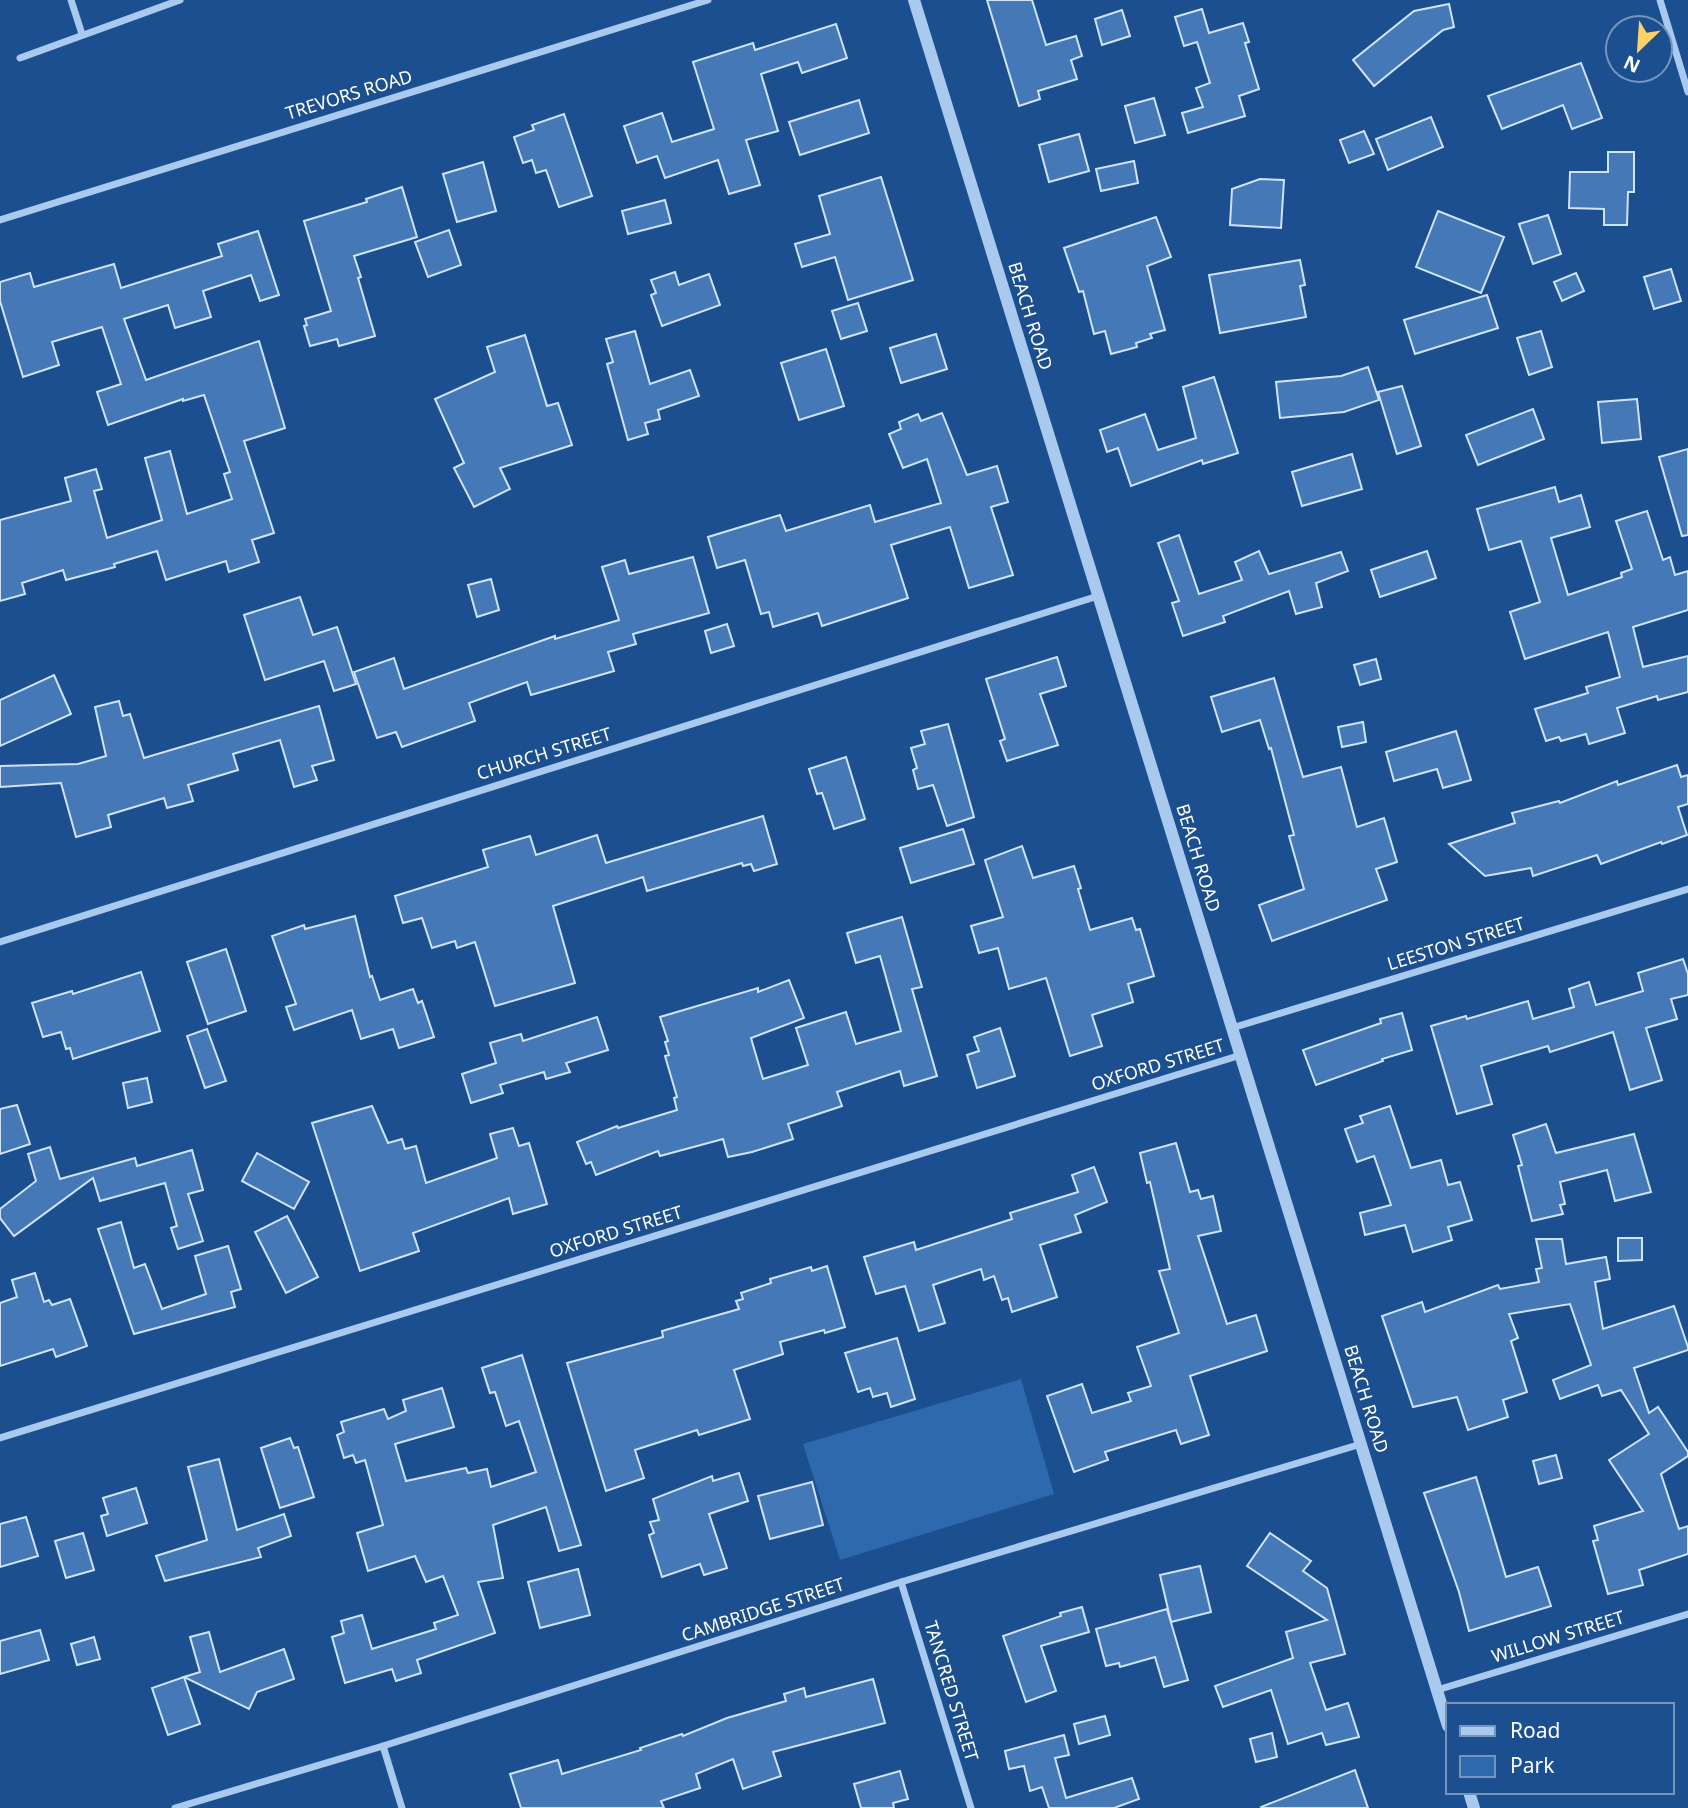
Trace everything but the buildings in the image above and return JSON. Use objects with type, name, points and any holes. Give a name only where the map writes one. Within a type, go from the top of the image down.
[{"type":"street","points":[[71,0],[82,34]]},
{"type":"street","points":[[20,58],[180,0]]},
{"type":"street","name":"TREVORS ROAD","points":[[0,220],[708,0]]},
{"type":"street","name":"BEACH ROAD","points":[[914,0],[1446,1719]]},
{"type":"street","points":[[1660,0],[1688,92]]},
{"type":"street","name":"CHURCH STREET","points":[[0,942],[1098,596]]},
{"type":"street","name":"LEESTON STREET","points":[[1232,1028],[1688,889]]},
{"type":"street","name":"OXFORD STREET","points":[[0,1438],[1241,1055]]},
{"type":"street","name":"CAMBRIDGE STREET","points":[[174,1808],[383,1746],[901,1582],[1361,1444]]},
{"type":"street","name":"TANCRED STREET","points":[[901,1582],[971,1808]]},
{"type":"street","name":"WILLOW STREET","points":[[1437,1690],[1688,1614]]},
{"type":"street","points":[[383,1746],[402,1808]]},
{"type":"green space","points":[[1021,1379],[1054,1494],[840,1560],[803,1444]]}]
